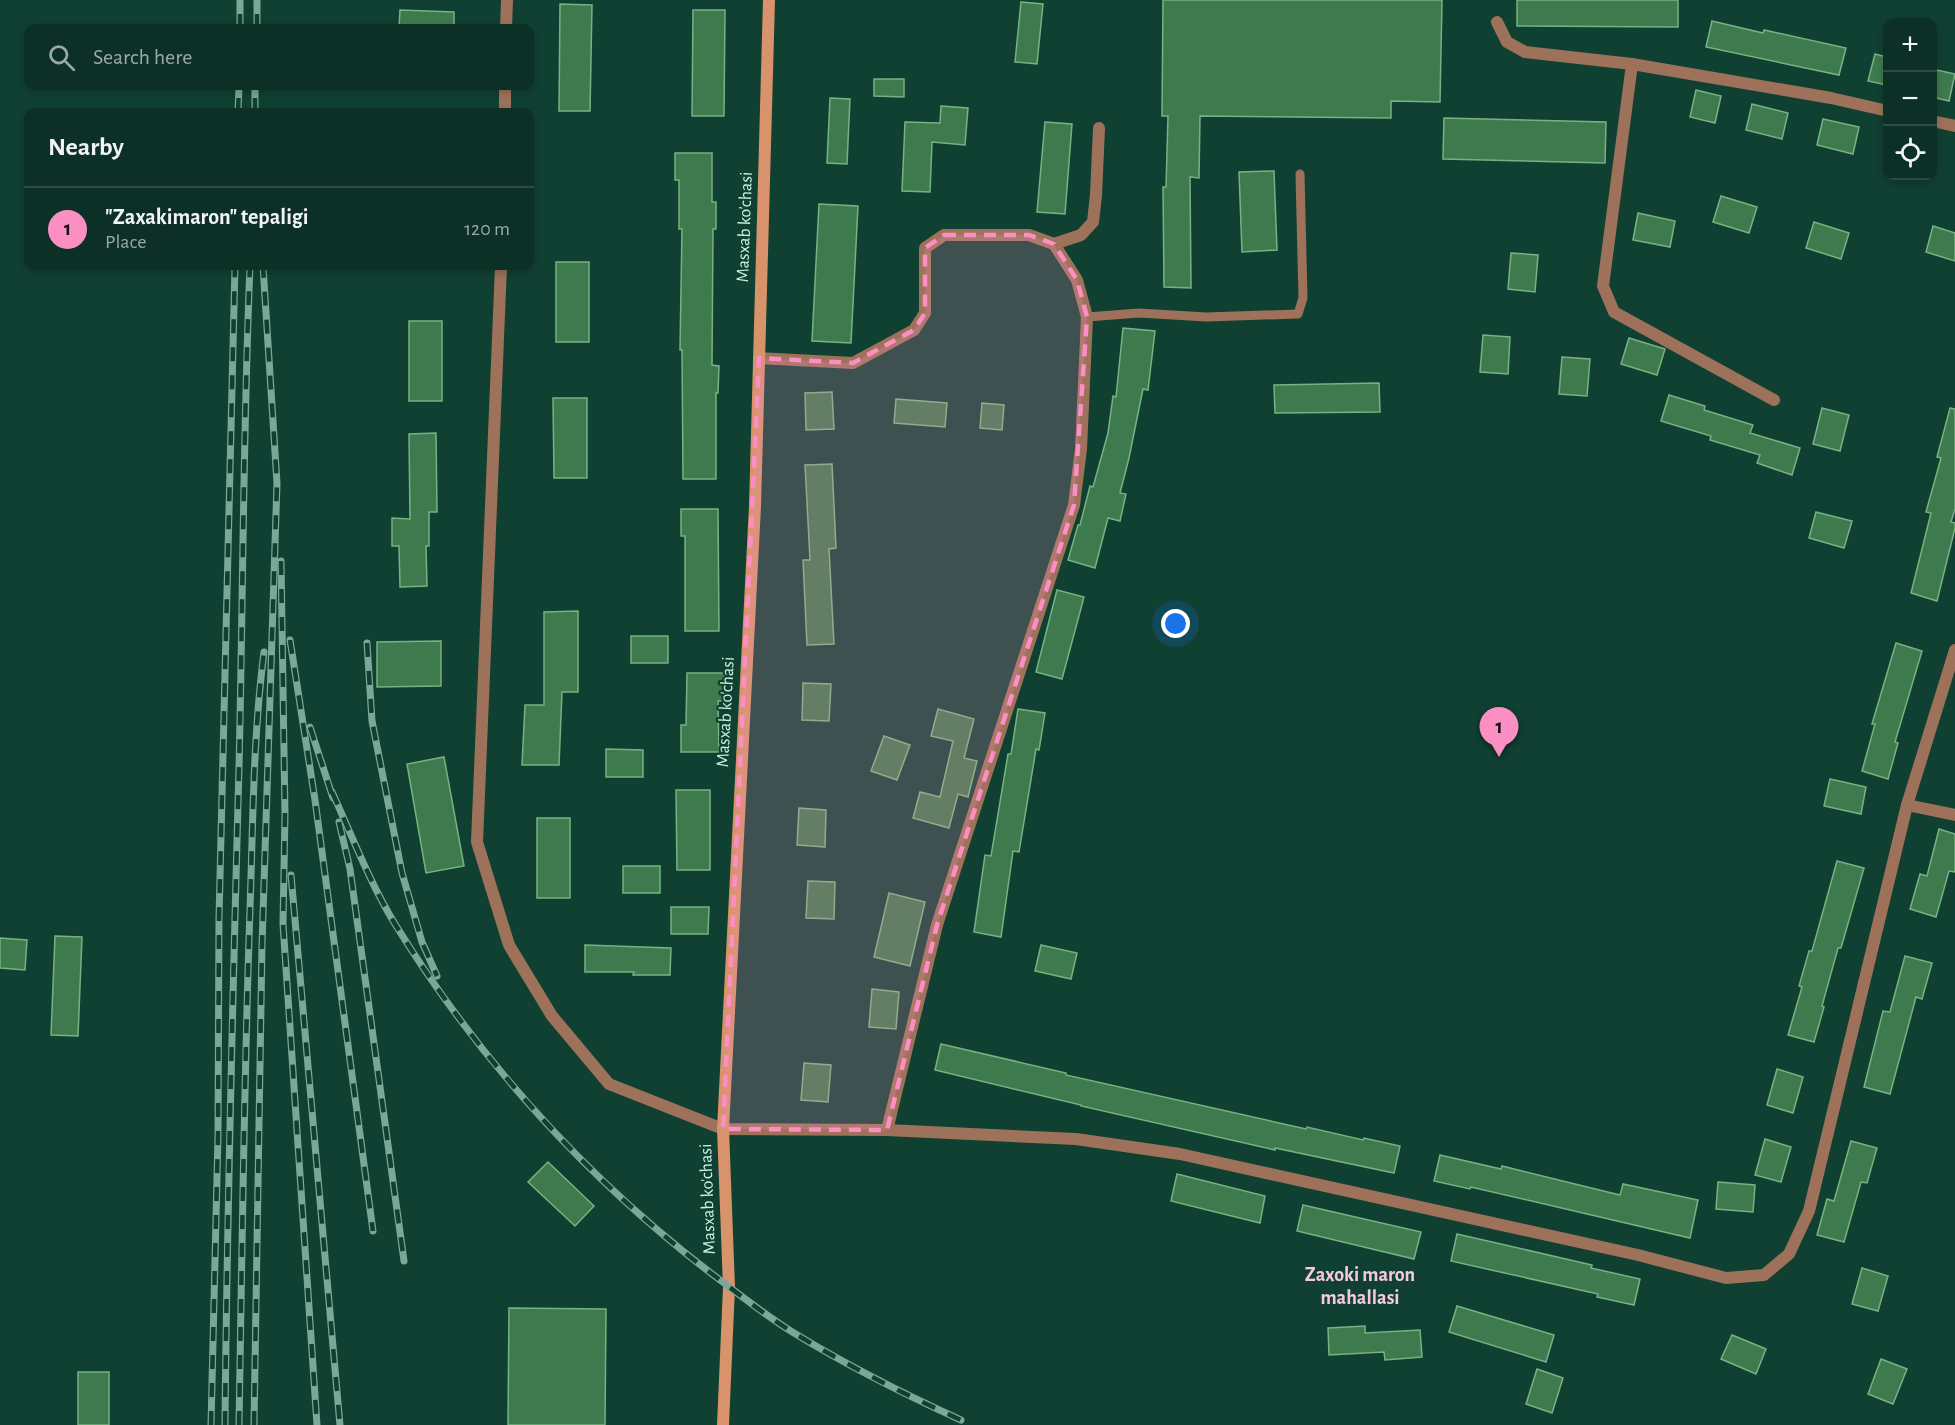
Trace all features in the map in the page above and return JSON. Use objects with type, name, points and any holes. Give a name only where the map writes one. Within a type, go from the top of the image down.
[{"type":"main road","name":"Masxab ko'chasi","points":[[723,1425],[729,1287],[723,1129],[754,506],[769,0]]},
{"type":"street","points":[[506,24],[507,0]]},
{"type":"street","points":[[1497,22],[1507,42],[1525,52],[1632,64],[1830,98],[1883,110]]},
{"type":"street","points":[[1632,64],[1603,286],[1614,312],[1774,400]]},
{"type":"street","points":[[505,90],[505,108]]},
{"type":"street","points":[[1937,122],[1955,126]]},
{"type":"street","points":[[1054,244],[1081,235],[1093,222],[1099,128]]},
{"type":"street","points":[[759,358],[853,363],[914,330],[924,314],[925,248],[944,235],[1029,235],[1054,244],[1077,280],[1087,317],[1081,449],[1074,505],[937,925],[887,1130]]},
{"type":"street","points":[[501,270],[477,842],[509,945],[552,1016],[609,1084],[723,1129],[887,1130],[1076,1139],[1180,1154],[1638,1255],[1726,1278],[1764,1275],[1789,1254],[1809,1211],[1907,805],[1955,650]]},
{"type":"street","points":[[1907,805],[1955,815]]},
{"type":"lane","points":[[1087,317],[1139,313],[1206,317],[1298,314],[1303,298],[1300,174]]},
{"type":"highlighted area","points":[[944,235],[1029,235],[1054,244],[1077,280],[1087,317],[1074,505],[937,925],[887,1130],[723,1129],[759,358],[853,363],[914,330],[925,313],[925,248]]},
{"type":"building","points":[[1163,0],[1442,0],[1440,102],[1391,101],[1391,118],[1200,116],[1199,178],[1190,177],[1191,288],[1164,287],[1163,187],[1166,187],[1168,116],[1162,116]]},
{"type":"building","points":[[1517,0],[1678,0],[1678,27],[1517,26]]},
{"type":"building","points":[[1021,2],[1043,4],[1037,64],[1015,62]]},
{"type":"building","points":[[560,4],[592,5],[590,111],[559,111]]},
{"type":"building","points":[[400,10],[454,12],[454,24],[399,24]]},
{"type":"building","points":[[693,10],[725,10],[724,116],[692,116]]},
{"type":"building","points":[[1712,21],[1846,48],[1839,75],[1706,47]]},
{"type":"building","points":[[1875,54],[1883,56],[1883,84],[1868,81]]},
{"type":"building","points":[[1937,70],[1955,74],[1949,101],[1937,98]]},
{"type":"building","points":[[874,79],[904,79],[904,97],[874,96]]},
{"type":"building","points":[[1696,90],[1721,96],[1715,123],[1690,117]]},
{"type":"building","points":[[830,98],[850,99],[847,164],[827,163]]},
{"type":"building","points":[[1752,104],[1788,113],[1782,139],[1746,130]]},
{"type":"building","points":[[941,106],[968,108],[965,145],[932,142],[930,192],[902,191],[905,122],[940,123]]},
{"type":"building","points":[[1444,118],[1606,122],[1605,163],[1443,159]]},
{"type":"building","points":[[1823,119],[1859,127],[1853,154],[1817,145]]},
{"type":"building","points":[[1045,122],[1072,124],[1065,214],[1037,212]]},
{"type":"building","points":[[675,153],[712,153],[712,202],[716,202],[716,229],[713,229],[712,365],[719,366],[718,393],[716,393],[716,479],[683,479],[682,350],[680,350],[682,229],[679,229],[679,180],[675,180]]},
{"type":"building","points":[[1274,171],[1277,250],[1242,252],[1239,172]]},
{"type":"building","points":[[1721,196],[1757,207],[1749,233],[1713,222]]},
{"type":"building","points":[[819,204],[858,206],[851,343],[812,341]]},
{"type":"building","points":[[1638,213],[1675,221],[1670,247],[1633,240]]},
{"type":"building","points":[[1814,222],[1849,233],[1841,259],[1806,248]]},
{"type":"building","points":[[1933,226],[1955,233],[1955,261],[1926,252]]},
{"type":"building","points":[[1511,253],[1538,255],[1535,292],[1508,289]]},
{"type":"building","points":[[556,262],[589,262],[589,342],[556,342]]},
{"type":"building","points":[[409,321],[442,321],[442,401],[409,401]]},
{"type":"building","points":[[1123,328],[1155,331],[1148,390],[1143,389],[1120,493],[1126,494],[1120,521],[1108,518],[1095,568],[1068,560],[1090,486],[1093,487],[1108,433],[1113,396],[1116,397]]},
{"type":"building","points":[[1483,335],[1510,337],[1508,374],[1480,372]]},
{"type":"building","points":[[1629,338],[1665,349],[1657,375],[1621,364]]},
{"type":"building","points":[[1562,357],[1590,359],[1587,396],[1559,394]]},
{"type":"building","points":[[1379,383],[1380,412],[1275,413],[1274,385]]},
{"type":"building","points":[[832,392],[834,429],[806,430],[805,393]]},
{"type":"building","points":[[1669,395],[1705,406],[1704,410],[1753,425],[1750,433],[1800,448],[1792,475],[1757,463],[1760,455],[1710,440],[1711,436],[1661,421]]},
{"type":"building","points":[[553,398],[587,398],[587,478],[554,478]]},
{"type":"building","points":[[896,399],[947,403],[945,427],[894,423]]},
{"type":"building","points":[[982,403],[1004,405],[1002,430],[980,428]]},
{"type":"building","points":[[1822,408],[1849,415],[1840,451],[1813,444]]},
{"type":"building","points":[[1950,408],[1955,409],[1955,509],[1951,522],[1955,523],[1955,528],[1937,601],[1911,593],[1931,513],[1926,512],[1941,458],[1937,457]]},
{"type":"building","points":[[436,433],[437,512],[429,512],[429,546],[426,546],[427,586],[400,587],[399,546],[392,546],[392,518],[410,519],[409,434]]},
{"type":"building","points":[[832,464],[836,548],[829,549],[834,644],[807,645],[803,560],[810,560],[805,465]]},
{"type":"building","points":[[681,509],[718,509],[719,631],[685,631],[685,536],[681,536]]},
{"type":"building","points":[[1816,512],[1852,521],[1844,548],[1809,538]]},
{"type":"building","points":[[1057,590],[1084,597],[1062,679],[1036,672]]},
{"type":"building","points":[[578,611],[578,692],[562,692],[559,765],[522,765],[525,705],[544,705],[544,612]]},
{"type":"building","points":[[631,636],[668,636],[668,663],[631,663]]},
{"type":"building","points":[[441,641],[441,686],[377,687],[377,642]]},
{"type":"building","points":[[1896,643],[1922,651],[1895,742],[1898,743],[1888,779],[1862,771],[1875,724],[1872,724]]},
{"type":"building","points":[[687,673],[724,673],[723,701],[718,701],[719,752],[681,752],[681,725],[686,725]]},
{"type":"building","points":[[803,683],[831,684],[829,721],[802,720]]},
{"type":"building","points":[[938,709],[974,719],[964,758],[977,761],[968,797],[958,794],[949,828],[913,818],[920,792],[940,797],[953,741],[931,736]]},
{"type":"building","points":[[1018,709],[1045,713],[1039,750],[1036,749],[1019,852],[1013,851],[1001,937],[974,932],[985,855],[991,856]]},
{"type":"building","points":[[884,736],[910,745],[897,780],[871,771]]},
{"type":"building","points":[[606,749],[643,750],[643,777],[606,777]]},
{"type":"building","points":[[444,757],[464,866],[426,873],[407,764]]},
{"type":"building","points":[[1830,779],[1866,787],[1861,814],[1824,806]]},
{"type":"building","points":[[676,790],[710,790],[710,870],[677,870]]},
{"type":"building","points":[[799,808],[826,810],[825,847],[797,845]]},
{"type":"building","points":[[537,818],[570,818],[570,898],[537,898]]},
{"type":"building","points":[[1939,829],[1955,834],[1955,872],[1949,871],[1936,917],[1910,909],[1920,874],[1927,876]]},
{"type":"building","points":[[1837,861],[1864,868],[1841,948],[1838,948],[1814,1042],[1788,1035],[1802,987],[1799,986],[1809,951],[1812,951]]},
{"type":"building","points":[[623,866],[660,866],[660,893],[623,893]]},
{"type":"building","points":[[808,881],[835,882],[834,919],[806,918]]},
{"type":"building","points":[[889,893],[925,902],[910,966],[874,957]]},
{"type":"building","points":[[671,907],[709,907],[708,934],[671,934]]},
{"type":"building","points":[[55,936],[82,937],[78,1036],[51,1035]]},
{"type":"building","points":[[0,938],[27,940],[25,970],[0,968]]},
{"type":"building","points":[[585,945],[671,948],[670,975],[585,972]]},
{"type":"building","points":[[1041,945],[1077,953],[1071,979],[1035,971]]},
{"type":"building","points":[[1905,956],[1932,963],[1922,999],[1916,997],[1890,1094],[1864,1087],[1883,1011],[1890,1012]]},
{"type":"building","points":[[872,989],[899,992],[896,1029],[869,1027]]},
{"type":"building","points":[[941,1044],[1066,1073],[1066,1075],[1306,1129],[1307,1127],[1400,1146],[1394,1173],[1275,1148],[1275,1150],[935,1070]]},
{"type":"building","points":[[804,1063],[831,1065],[828,1102],[801,1100]]},
{"type":"building","points":[[1777,1069],[1803,1077],[1793,1113],[1767,1105]]},
{"type":"building","points":[[1765,1139],[1791,1147],[1781,1182],[1755,1175]]},
{"type":"building","points":[[1851,1141],[1877,1148],[1867,1183],[1861,1182],[1844,1242],[1817,1235],[1827,1199],[1834,1201]]},
{"type":"building","points":[[1440,1155],[1501,1169],[1502,1166],[1620,1195],[1623,1184],[1698,1200],[1690,1238],[1471,1187],[1470,1189],[1434,1181]]},
{"type":"building","points":[[548,1162],[594,1206],[575,1226],[528,1182]]},
{"type":"building","points":[[1177,1174],[1265,1196],[1260,1223],[1171,1201]]},
{"type":"building","points":[[1718,1182],[1755,1185],[1753,1212],[1716,1209]]},
{"type":"building","points":[[1303,1205],[1421,1232],[1414,1259],[1297,1231]]},
{"type":"building","points":[[1457,1234],[1592,1265],[1591,1268],[1640,1279],[1634,1305],[1597,1297],[1598,1294],[1451,1261]]},
{"type":"building","points":[[1862,1268],[1888,1276],[1878,1311],[1852,1304]]},
{"type":"building","points":[[1457,1306],[1554,1335],[1546,1362],[1449,1332]]},
{"type":"building","points":[[509,1308],[606,1309],[605,1425],[508,1425]]},
{"type":"building","points":[[1365,1326],[1365,1333],[1420,1330],[1422,1357],[1385,1360],[1384,1352],[1329,1355],[1328,1328]]},
{"type":"building","points":[[1732,1335],[1766,1349],[1756,1374],[1721,1359]]},
{"type":"building","points":[[1881,1359],[1907,1369],[1893,1404],[1868,1394]]},
{"type":"building","points":[[1537,1369],[1563,1378],[1552,1413],[1526,1404]]},
{"type":"building","points":[[78,1372],[109,1372],[109,1425],[78,1425]]},
{"type":"railway","points":[[240,0],[240,24]]},
{"type":"railway","points":[[257,0],[257,24]]},
{"type":"railway","points":[[238,108],[239,90]]},
{"type":"railway","points":[[255,90],[255,108]]},
{"type":"railway","points":[[211,1425],[218,1136],[219,918],[235,270]]},
{"type":"railway","points":[[225,1425],[230,1096],[250,270]]},
{"type":"railway","points":[[254,1425],[262,945],[277,483],[263,270]]},
{"type":"railway","points":[[281,561],[285,815],[283,924],[317,1425]]},
{"type":"railway","points":[[290,640],[315,800],[373,1231]]},
{"type":"railway","points":[[367,643],[372,721],[402,873],[422,942],[437,976]]},
{"type":"railway","points":[[239,1425],[253,812],[264,652]]},
{"type":"railway","points":[[310,727],[333,798]]},
{"type":"railway","points":[[332,792],[377,892],[428,975],[501,1072],[583,1161],[672,1243],[775,1321],[897,1390],[961,1420]]},
{"type":"railway","points":[[339,822],[350,869],[404,1261]]},
{"type":"railway","points":[[291,875],[340,1425]]},
{"type":"place","name":"\"Zaxakimaron\" tepaligi","points":[[1499,757]]},
{"type":"district","name":"Zaxoki maron mahallasi","points":[[1360,1286]]}]
